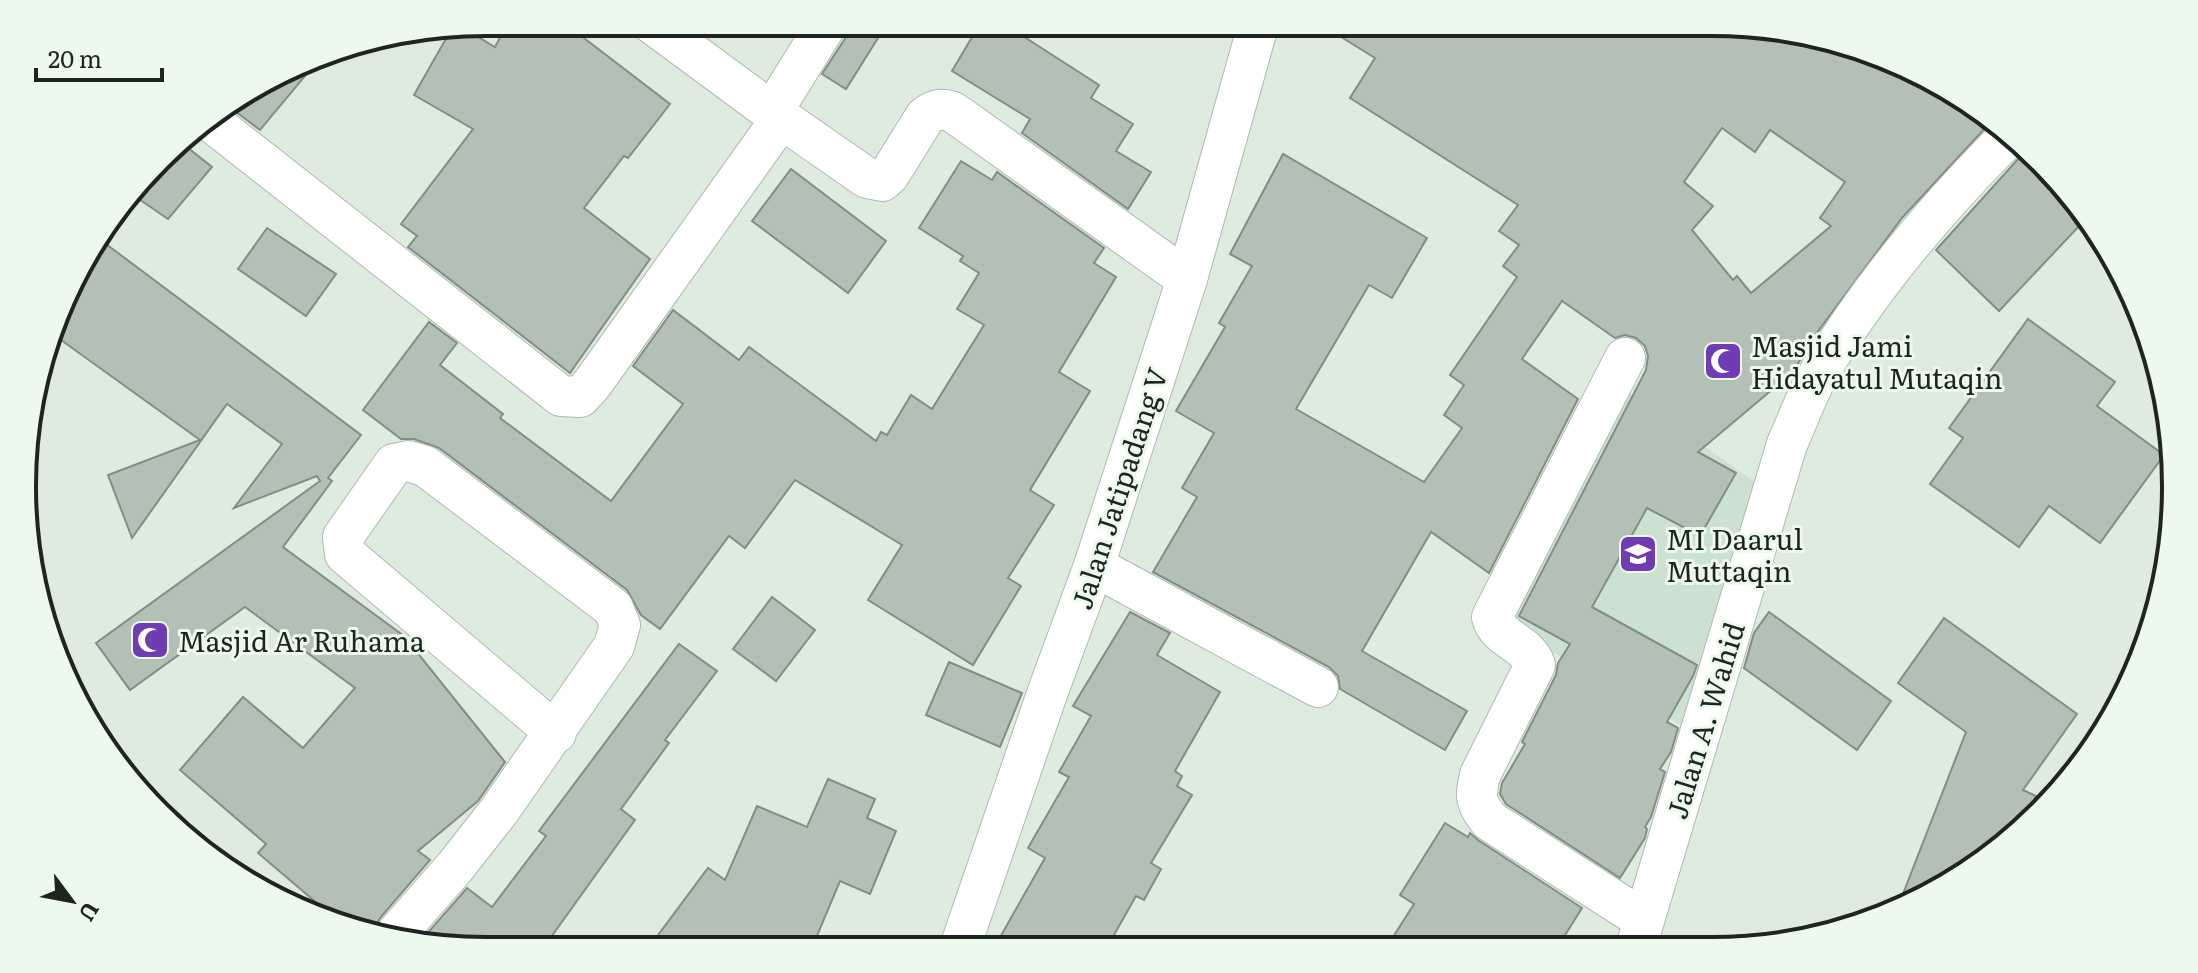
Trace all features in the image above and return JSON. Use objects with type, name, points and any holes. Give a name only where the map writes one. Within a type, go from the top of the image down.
[{"type":"street","points":[[669,36],[777,115],[867,178],[876,181],[889,175],[925,117],[934,110],[953,112],[1187,279]]},
{"type":"street","points":[[216,126],[561,396],[580,397],[777,115],[820,36]]},
{"type":"street","name":"Jalan Jatipadang V","points":[[963,937],[1094,566],[1187,279],[1255,36]]},
{"type":"street","name":"Jalan A. Wahid","points":[[1640,934],[1787,444],[1819,374],[1865,303],[1909,246],[2003,143]]},
{"type":"street","points":[[1625,358],[1492,617],[1495,627],[1530,654],[1535,665],[1480,775],[1476,794],[1477,805],[1490,821],[1640,934]]},
{"type":"street","points":[[401,928],[455,867],[556,733],[614,646],[620,625],[613,608],[425,466],[408,461],[394,464],[343,537],[345,554],[556,733]]},
{"type":"street","points":[[1094,566],[1318,687]]},
{"type":"shaded area","name":"MI Daarul Muttaqin","points":[[1626,391],[1759,485],[1686,728],[1500,622]]},
{"type":"building","points":[[477,36],[495,47],[501,36],[581,36],[670,104],[584,208],[650,259],[570,373],[408,247],[417,236],[401,224],[473,129],[414,95],[446,38]]},
{"type":"building","points":[[847,36],[879,36],[846,89],[822,74]]},
{"type":"building","points":[[973,36],[1023,36],[1099,85],[1091,98],[1133,124],[1116,151],[1151,172],[1128,209],[1022,133],[1030,119],[952,71]]},
{"type":"building","points":[[1340,36],[1741,37],[1828,51],[1884,70],[1937,96],[1985,128],[1902,218],[1816,334],[1798,349],[1803,355],[1793,372],[1698,452],[1736,473],[1700,536],[1647,508],[1592,607],[1697,665],[1667,722],[1678,728],[1671,752],[1660,769],[1665,772],[1645,827],[1645,838],[1620,878],[1506,804],[1500,794],[1502,783],[1525,744],[1522,742],[1556,675],[1558,663],[1570,644],[1519,616],[1646,370],[1648,356],[1645,346],[1636,338],[1625,335],[1615,338],[1562,301],[1522,359],[1578,399],[1489,573],[1431,532],[1362,651],[1467,711],[1445,750],[1340,689],[1338,676],[1329,667],[1153,572],[1197,497],[1182,488],[1214,433],[1176,411],[1225,327],[1219,323],[1252,266],[1230,254],[1283,154],[1427,238],[1392,298],[1369,285],[1296,409],[1424,482],[1462,428],[1444,415],[1464,385],[1450,375],[1517,277],[1503,266],[1519,245],[1499,231],[1518,205],[1350,98],[1375,58]],"holes":[[[1722,128],[1755,152],[1770,130],[1845,182],[1820,218],[1831,226],[1751,293],[1737,276],[1733,280],[1692,230],[1713,206],[1684,182]]]},
{"type":"building","points":[[308,73],[260,130],[236,112]]},
{"type":"building","points":[[189,148],[212,167],[168,219],[139,199]]},
{"type":"building","points":[[2019,158],[2050,189],[2079,226],[1999,311],[1936,250]]},
{"type":"building","points":[[961,161],[992,180],[997,172],[1104,248],[1094,263],[1116,277],[1059,372],[1090,391],[1030,490],[1054,505],[1008,578],[1021,586],[973,665],[868,600],[902,545],[795,480],[745,548],[729,536],[660,629],[641,615],[627,590],[439,448],[414,439],[401,439],[363,410],[429,322],[457,343],[440,365],[503,414],[500,418],[611,501],[683,404],[633,366],[673,310],[739,360],[749,347],[876,441],[881,432],[887,435],[911,395],[932,409],[984,325],[957,309],[979,273],[960,261],[963,256],[919,228]]},
{"type":"building","points":[[791,169],[886,241],[848,293],[752,221]]},
{"type":"building","points":[[267,228],[336,274],[306,316],[238,269]]},
{"type":"building","points":[[107,244],[361,435],[328,478],[332,481],[283,547],[404,636],[505,762],[478,801],[418,851],[430,860],[377,923],[319,905],[258,853],[266,844],[180,770],[243,697],[303,748],[355,688],[245,607],[130,690],[96,643],[320,481],[317,476],[234,508],[282,444],[227,404],[132,538],[108,475],[200,440],[61,340],[82,287]]},
{"type":"building","points":[[2028,319],[2115,382],[2097,406],[2161,452],[2161,459],[2100,543],[2049,506],[2019,547],[1930,484],[1963,438],[1949,428]]},
{"type":"building","points":[[772,597],[815,630],[776,681],[733,649]]},
{"type":"building","points":[[1130,612],[1170,633],[1157,655],[1220,692],[1175,771],[1182,776],[1177,786],[1192,795],[1151,863],[1161,869],[1144,900],[1136,896],[1113,937],[1000,937],[1045,858],[1028,848],[1069,777],[1059,772],[1091,716],[1073,706]]},
{"type":"building","points":[[1769,612],[1891,701],[1857,750],[1744,668],[1754,633]]},
{"type":"building","points":[[1944,618],[2077,714],[2023,790],[2036,796],[2030,805],[1962,861],[1903,895],[1966,732],[1898,683]]},
{"type":"building","points":[[679,644],[717,671],[665,740],[669,743],[621,809],[635,820],[551,937],[427,933],[467,888],[492,907],[546,836],[539,831]]},
{"type":"building","points":[[949,662],[1022,693],[1000,747],[926,715]]},
{"type":"building","points":[[828,779],[875,799],[867,818],[896,831],[870,894],[840,881],[816,937],[657,937],[708,868],[725,880],[757,806],[807,827]]},
{"type":"building","points":[[1445,823],[1468,837],[1470,833],[1582,908],[1564,937],[1393,937],[1414,904],[1400,895]]},
{"type":"place","name":"Masjid Jami Hidayatul Mutaqin","points":[[1723,361]]},
{"type":"place","name":"MI Daarul Muttaqin","points":[[1638,554]]},
{"type":"place","name":"Masjid Ar Ruhama","points":[[150,640]]}]
